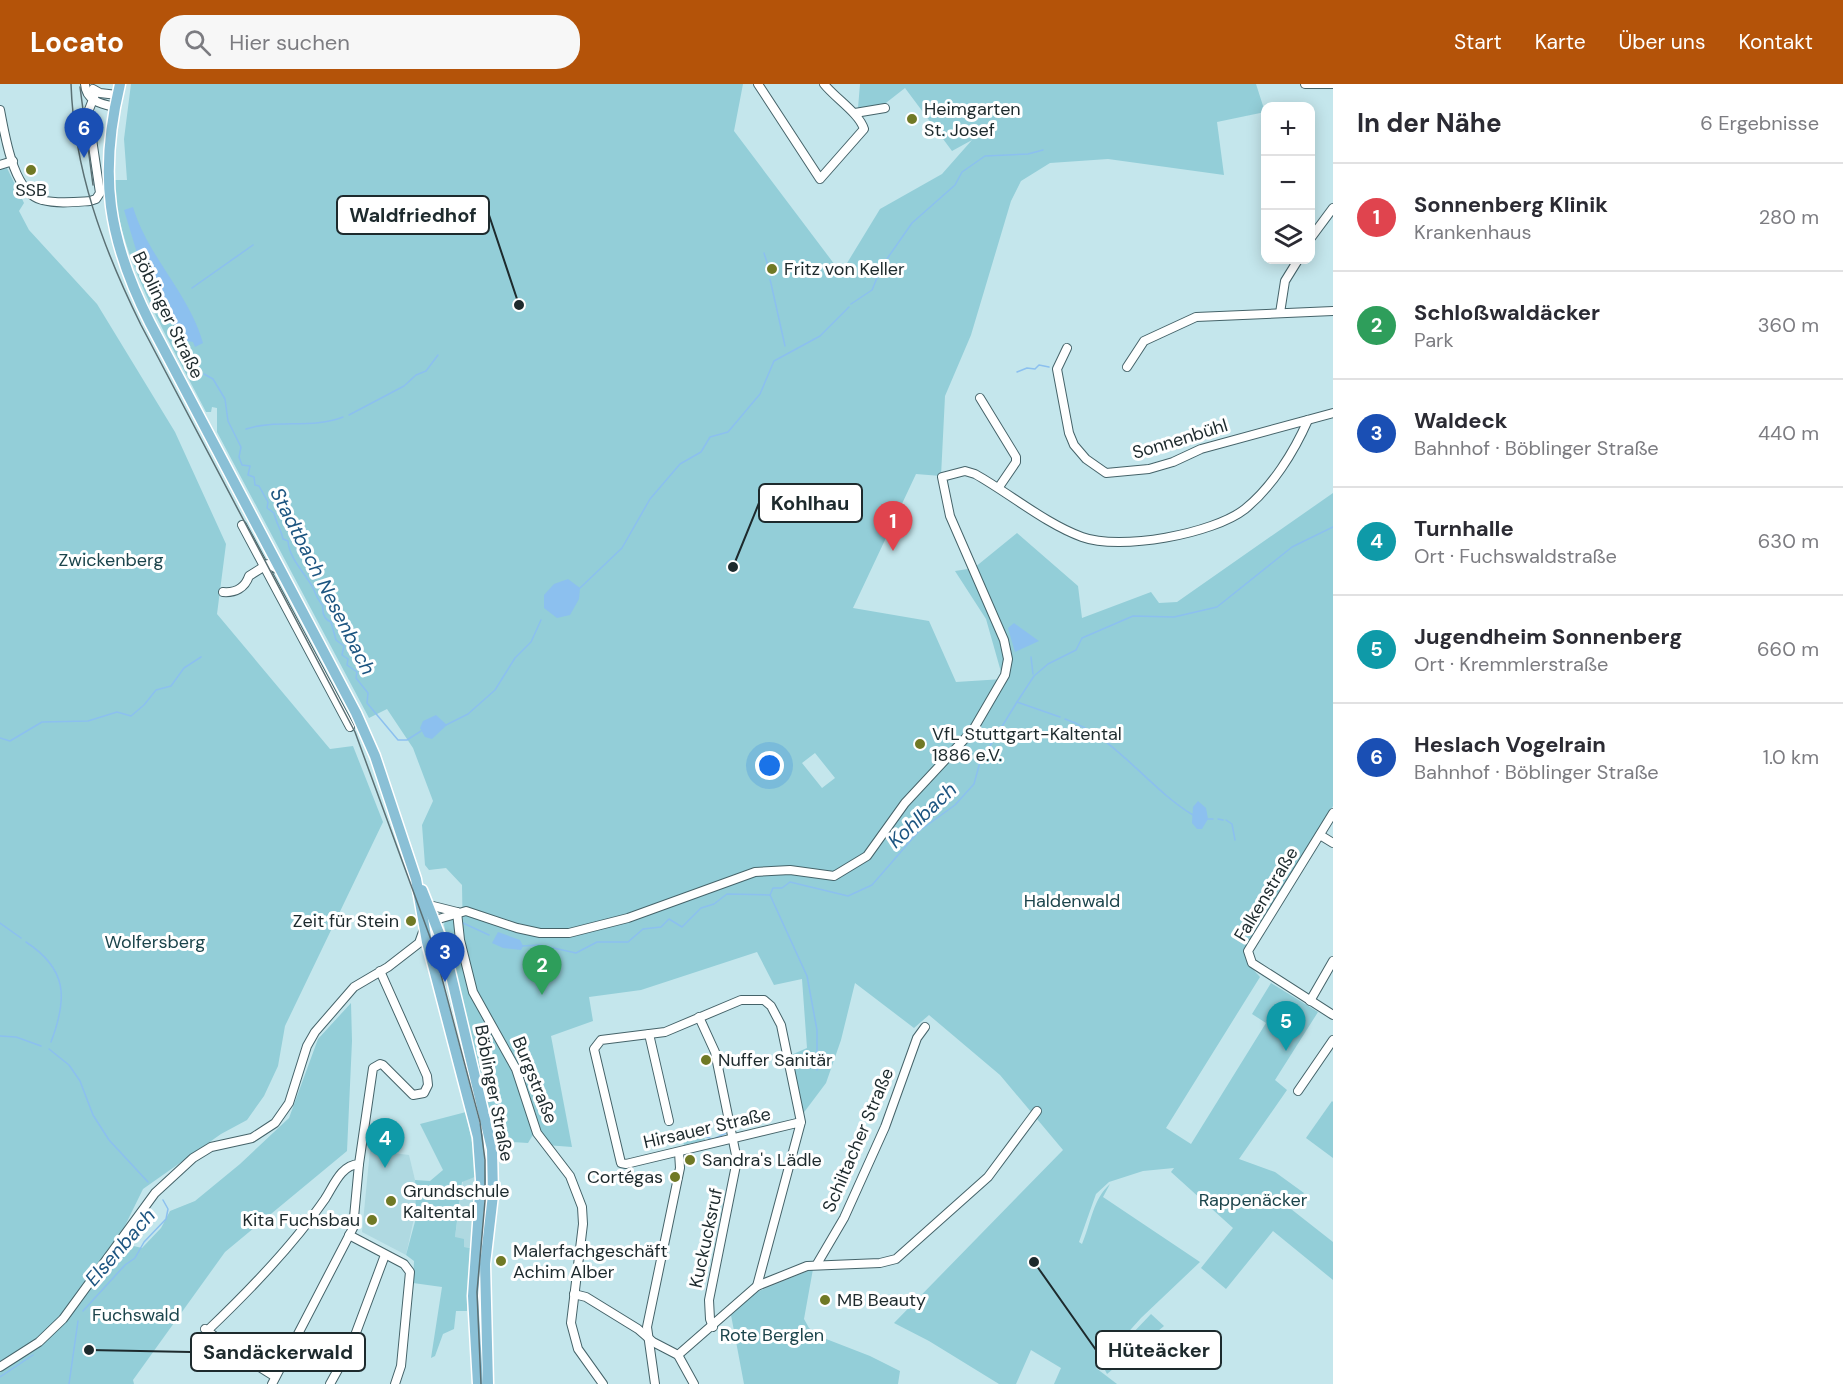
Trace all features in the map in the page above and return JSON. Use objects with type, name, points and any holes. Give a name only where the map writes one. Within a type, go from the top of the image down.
[{"type":"main road","points":[[110,187],[109,162],[120,84]]},
{"type":"main road","name":"Böblinger Straße","points":[[110,187],[111,222],[133,287],[375,756],[416,879],[437,925],[456,991],[492,1149],[493,1195],[485,1264],[488,1384]]},
{"type":"main road","name":"Böblinger Straße","points":[[110,187],[118,234],[140,292],[207,424],[360,711],[374,747],[375,756]]},
{"type":"main road","name":"Böblinger Straße","points":[[416,879],[423,937],[475,1120],[481,1152],[481,1199],[473,1296],[478,1384]]},
{"type":"street","points":[[85,84],[85,91],[115,107]]},
{"type":"street","points":[[0,110],[13,161],[22,185],[37,198],[43,200],[86,201],[96,199],[100,193],[89,131],[88,112],[94,96],[90,84]]},
{"type":"street","points":[[758,84],[820,179],[861,133],[863,127],[855,113],[841,104],[824,84]]},
{"type":"street","points":[[1305,84],[1333,84]]},
{"type":"street","points":[[94,96],[117,95]]},
{"type":"street","points":[[855,113],[885,108]]},
{"type":"street","points":[[0,165],[13,161]]},
{"type":"street","points":[[1315,233],[1333,208]]},
{"type":"street","points":[[1280,313],[1285,281],[1296,264]]},
{"type":"street","points":[[1127,367],[1144,341],[1188,320],[1209,315],[1333,310]]},
{"type":"street","name":"Sonnenbühl","points":[[1067,348],[1057,369],[1069,433],[1074,445],[1086,459],[1106,472],[1149,469],[1173,462],[1201,449],[1333,412]]},
{"type":"street","points":[[980,398],[1016,457],[1016,462],[999,487]]},
{"type":"street","points":[[429,905],[494,918],[517,928],[540,933],[569,933],[628,918],[755,872],[790,870],[834,876],[867,856],[905,803],[973,730],[1005,675],[1008,659],[1004,640],[950,516],[942,477],[965,471],[975,474],[1084,538],[1120,542],[1174,536],[1221,521],[1246,507],[1277,474],[1308,420]]},
{"type":"street","name":"Böblinger Straße","points":[[242,525],[341,694],[350,727]]},
{"type":"street","points":[[223,592],[237,590],[246,584],[249,576],[266,566],[279,570]]},
{"type":"street","name":"Falkenstraße","points":[[1310,1001],[1252,963],[1248,951],[1333,813]]},
{"type":"street","points":[[1320,835],[1333,843]]},
{"type":"street","name":"Böblinger Straße","points":[[419,897],[437,925]]},
{"type":"street","points":[[0,1367],[39,1342],[63,1319],[155,1193],[173,1176],[212,1147],[252,1138],[276,1123],[289,1103],[315,1032],[354,987],[380,971],[437,925],[458,912]]},
{"type":"street","name":"Burgstraße","points":[[458,912],[460,940],[473,992],[510,1057],[537,1133],[570,1176],[582,1207],[583,1224],[571,1323],[575,1341],[583,1357],[603,1384]]},
{"type":"street","points":[[1333,961],[1310,1001],[1333,1015]]},
{"type":"street","points":[[359,1164],[352,1164],[340,1175],[309,1221],[276,1260],[206,1330],[273,1380],[356,1219],[359,1164],[373,1068],[383,1065],[413,1095],[424,1093],[428,1085],[427,1076],[380,971]]},
{"type":"street","points":[[669,1121],[649,1034],[665,1032],[741,1000],[759,999],[768,1002],[785,1036],[801,1122],[757,1286]]},
{"type":"street","name":"Kuckucksruf","points":[[699,1017],[715,1052],[734,1138],[736,1170],[709,1300],[713,1327]]},
{"type":"street","name":"Schiltacher Straße","points":[[817,1264],[844,1218],[885,1127],[917,1038],[926,1027]]},
{"type":"street","name":"Hirsauer Straße","points":[[649,1034],[601,1040],[594,1049],[621,1163],[679,1152],[801,1122]]},
{"type":"street","points":[[1298,1091],[1333,1040]]},
{"type":"street","points":[[678,1354],[713,1327],[757,1286],[817,1264],[880,1263],[896,1259],[997,1167],[1037,1111]]},
{"type":"street","points":[[655,1384],[647,1336],[680,1168],[679,1152]]},
{"type":"street","points":[[349,1235],[407,1266],[410,1272],[401,1366],[395,1384]]},
{"type":"street","points":[[330,1384],[351,1346],[385,1255]]},
{"type":"street","points":[[574,1294],[586,1297],[678,1354],[694,1384]]},
{"type":"shaded area","points":[[133,207],[148,242],[197,325],[203,343],[195,347],[193,342],[182,340],[137,253],[124,210]]},
{"type":"shaded area","points":[[568,579],[580,588],[579,599],[570,615],[557,618],[544,608],[544,595],[554,584]]},
{"type":"shaded area","points":[[1014,623],[1039,641],[1015,652],[1008,628]]},
{"type":"shaded area","points":[[436,715],[447,725],[432,739],[425,737],[420,728],[423,721]]},
{"type":"shaded area","points":[[1198,801],[1206,808],[1208,819],[1202,829],[1197,829],[1192,823],[1193,807]]},
{"type":"shaded area","points":[[498,932],[520,940],[523,946],[521,950],[503,948],[492,943]]},
{"type":"shaded area","name":"Grundschule Kaltental","points":[[370,1150],[409,1155],[415,1180],[416,1209],[406,1255],[362,1232]]},
{"type":"shaded area","points":[[475,1177],[473,1194],[476,1198],[470,1248],[464,1247],[455,1237],[463,1181]]},
{"type":"green space","points":[[131,84],[743,84],[734,131],[841,273],[880,209],[942,174],[972,140],[952,151],[905,88],[882,106],[858,108],[860,84],[1256,84],[1262,102],[1261,113],[1217,122],[1224,175],[1108,159],[1050,163],[1021,181],[1011,201],[971,335],[945,396],[941,476],[916,474],[853,608],[929,621],[956,682],[1003,679],[986,619],[955,571],[974,568],[1017,533],[1078,586],[1082,618],[1151,592],[1159,603],[1177,602],[1333,493],[1333,806],[1246,947],[1247,960],[1260,977],[1166,1128],[1191,1144],[1266,1023],[1252,1014],[1271,983],[1318,1012],[1275,1080],[1287,1090],[1239,1159],[1275,1172],[1304,1193],[1291,1209],[1333,1242],[1333,1280],[1273,1231],[1226,1289],[1201,1268],[1233,1228],[1171,1172],[1174,1168],[1143,1171],[1109,1182],[1096,1194],[1079,1242],[1082,1244],[1096,1204],[1110,1184],[1103,1197],[1200,1262],[1141,1318],[1096,1368],[1117,1384],[1054,1384],[1061,1368],[1031,1350],[1016,1384],[999,1384],[929,1341],[894,1323],[1063,1150],[1000,1075],[929,1015],[914,1028],[855,983],[841,1040],[826,1083],[802,1115],[791,1055],[807,1048],[802,979],[774,985],[757,952],[641,990],[589,997],[593,1021],[551,1036],[572,1147],[546,1145],[534,1133],[528,1143],[497,1141],[444,925],[445,920],[455,919],[454,930],[469,991],[476,992],[463,945],[462,885],[446,868],[429,870],[425,865],[422,825],[433,801],[413,748],[387,709],[369,718],[217,432],[217,408],[212,407],[211,412],[206,412],[162,328],[136,271],[117,211],[113,180],[127,180],[124,139]],"holes":[[[815,753],[835,778],[822,788],[802,763]]]},
{"type":"green space","points":[[7,168],[24,203],[19,211],[29,230],[97,304],[175,432],[226,544],[217,614],[330,749],[353,746],[383,822],[285,1026],[278,1066],[264,1096],[247,1120],[221,1134],[143,1189],[117,1242],[142,1248],[161,1228],[170,1211],[195,1201],[240,1164],[289,1118],[318,1039],[351,1003],[352,1041],[347,1151],[225,1252],[133,1380],[134,1384],[0,1384],[0,170]]},
{"type":"green space","points":[[1333,1102],[1333,1158],[1306,1138]]},
{"type":"green space","points":[[466,1112],[474,1153],[475,1177],[462,1182],[455,1237],[464,1239],[464,1247],[470,1248],[467,1311],[456,1311],[454,1329],[443,1334],[435,1356],[431,1358],[442,1287],[413,1283],[414,1261],[406,1255],[416,1218],[415,1180],[430,1181],[443,1170],[420,1124]]},
{"type":"green space","points":[[700,1125],[705,1140],[684,1145],[681,1130]]},
{"type":"green space","name":"Rote Berglen","points":[[813,1269],[804,1319],[809,1328],[821,1337],[870,1356],[900,1371],[898,1384],[744,1384],[731,1315],[754,1293]]},
{"type":"green space","points":[[1151,1314],[1164,1326],[1107,1374],[1103,1366],[1108,1359]]},
{"type":"waterway","points":[[851,304],[872,290],[882,266],[912,223],[955,185],[962,172],[985,156],[1028,154],[1043,150]]},
{"type":"waterway","points":[[192,288],[253,245]]},
{"type":"waterway","points":[[764,253],[769,269]]},
{"type":"waterway","points":[[770,279],[785,346]]},
{"type":"waterway","points":[[580,588],[622,548],[650,499],[680,464],[701,452],[710,437],[728,432],[760,394],[774,361],[820,336],[849,307]]},
{"type":"waterway","points":[[349,415],[404,386],[416,375],[426,371],[438,355]]},
{"type":"waterway","points":[[1017,372],[1027,368],[1035,369],[1039,365],[1049,367]]},
{"type":"waterway","name":"Stadtbach Nesenbach","points":[[204,374],[213,379],[225,399],[228,421],[241,447],[239,457],[242,465],[250,466],[248,475],[254,477],[255,485],[259,486],[268,502],[267,508],[274,513],[283,539],[288,541],[294,559],[323,606],[324,616],[331,622],[336,640],[344,646],[342,655],[348,659],[347,665],[357,672],[356,678],[368,693],[367,703],[398,740],[407,740],[421,731]]},
{"type":"waterway","points":[[246,429],[270,425],[319,423],[343,417]]},
{"type":"waterway","name":"Kohlbach","points":[[522,946],[540,945],[576,953],[597,942],[628,942],[643,929],[661,927],[669,919],[682,927],[701,908],[714,904],[727,894],[770,895],[773,888],[782,888],[790,882],[848,896],[872,885],[919,831],[955,805],[974,784],[980,762],[1034,676],[1048,664],[1076,650],[1082,638],[1133,616],[1174,617],[1217,607],[1292,547],[1333,527]]},
{"type":"waterway","points":[[446,725],[468,714],[495,690],[515,658],[531,642],[541,620]]},
{"type":"waterway","points":[[0,738],[10,741],[42,722],[88,721],[117,712],[131,716],[156,690],[171,686],[184,668],[201,657]]},
{"type":"waterway","points":[[1031,657],[1033,674]]},
{"type":"waterway","points":[[1017,702],[1060,717]]},
{"type":"waterway","points":[[1065,719],[1100,737],[1161,791],[1193,815]]},
{"type":"waterway","points":[[1208,819],[1213,819]]},
{"type":"waterway","points":[[1218,819],[1223,820]]},
{"type":"waterway","points":[[1226,820],[1232,824],[1235,840]]},
{"type":"waterway","points":[[770,895],[807,976],[817,1030],[817,1070]]},
{"type":"waterway","points":[[0,923],[21,938]]},
{"type":"waterway","name":"Kohlbach","points":[[463,923],[489,935]]},
{"type":"waterway","points":[[26,942],[50,963],[60,985],[60,1011],[51,1042]]},
{"type":"waterway","points":[[0,1036],[16,1037],[41,1046]]},
{"type":"waterway","points":[[49,1049],[69,1065],[80,1081],[93,1115],[109,1140],[148,1182]]},
{"type":"waterway","points":[[701,1133],[711,1139]]},
{"type":"waterway","points":[[716,1138],[726,1133]]},
{"type":"waterway","name":"Elsenbach","points":[[83,1311],[125,1265],[135,1258],[144,1242],[166,1219],[168,1209],[163,1200]]},
{"type":"waterway","name":"Elsenbach","points":[[69,1384],[78,1321]]},
{"type":"waterway","points":[[0,1377],[33,1355]]},
{"type":"tram line","points":[[71,84],[73,116],[84,178],[114,267],[141,325],[355,732],[434,948],[480,1122],[485,1160],[485,1201],[477,1292],[481,1384]]},
{"type":"tram line","points":[[80,87],[93,185]]},
{"type":"place","name":"Heimgarten St. Josef","points":[[912,119]]},
{"type":"place","name":"Heslach Vogelrain","points":[[84,158]]},
{"type":"place","name":"SSB","points":[[31,170]]},
{"type":"place","name":"Fritz von Keller","points":[[772,269]]},
{"type":"place","name":"Waldfriedhof","points":[[519,305]]},
{"type":"place","name":"Sonnenberg Klinik","points":[[893,551]]},
{"type":"place","name":"Kohlhau","points":[[733,567]]},
{"type":"place","name":"VfL Stuttgart-Kaltental 1886 e.V.","points":[[920,744]]},
{"type":"place","name":"Zeit für Stein","points":[[411,921]]},
{"type":"place","name":"Waldeck","points":[[445,982]]},
{"type":"place","name":"Schloßwaldäcker","points":[[542,995]]},
{"type":"place","name":"Jugendheim Sonnenberg","points":[[1286,1051]]},
{"type":"place","name":"Nuffer Sanitär","points":[[706,1060]]},
{"type":"place","name":"Sandra's Lädle","points":[[690,1160]]},
{"type":"place","name":"Turnhalle","points":[[385,1168]]},
{"type":"place","name":"Cortégas","points":[[675,1177]]},
{"type":"place","name":"Grundschule Kaltental","points":[[391,1201]]},
{"type":"place","name":"Kita Fuchsbau","points":[[372,1220]]},
{"type":"place","name":"Malerfachgeschäft Achim Alber","points":[[501,1261]]},
{"type":"place","name":"Hüteäcker","points":[[1034,1262]]},
{"type":"place","name":"MB Beauty","points":[[825,1300]]},
{"type":"place","name":"Sandäckerwald","points":[[89,1350]]},
{"type":"park label","name":"Zwickenberg","points":[[111,560]]},
{"type":"park label","name":"Haldenwald","points":[[1072,901]]},
{"type":"park label","name":"Wolfersberg","points":[[155,942]]},
{"type":"park label","name":"Rappenäcker","points":[[1253,1200]]},
{"type":"park label","name":"Fuchswald","points":[[136,1315]]}]
